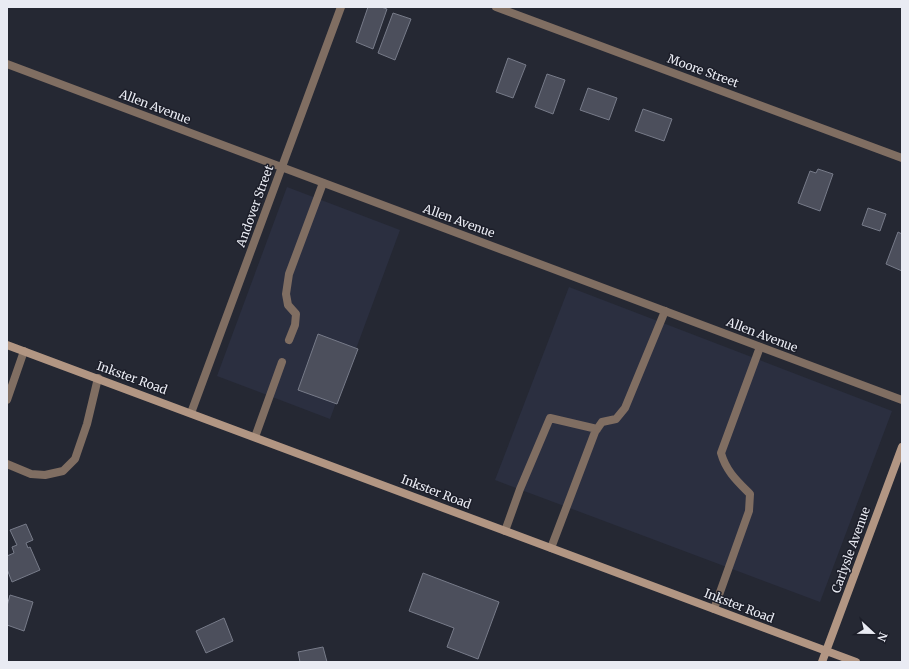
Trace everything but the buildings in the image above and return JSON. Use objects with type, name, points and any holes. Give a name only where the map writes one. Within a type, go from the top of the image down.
[{"type":"main road","name":"Inkster Road","points":[[7,344],[856,662]]},
{"type":"main road","name":"Carlysle Avenue","points":[[822,662],[902,447]]},
{"type":"street","name":"Andover Street","points":[[191,413],[341,7]]},
{"type":"street","name":"Moore Street","points":[[496,7],[902,158]]},
{"type":"street","name":"Allen Avenue","points":[[7,64],[902,400]]},
{"type":"street","points":[[289,340],[295,325],[296,314],[288,305],[286,294],[289,274],[322,183]]},
{"type":"street","points":[[551,548],[597,429],[602,422],[616,419],[625,408],[665,311]]},
{"type":"street","points":[[714,609],[749,511],[750,494],[733,477],[724,463],[721,453],[760,347]]},
{"type":"street","points":[[7,400],[24,351]]},
{"type":"street","points":[[255,437],[282,362]]},
{"type":"street","points":[[7,464],[31,474],[45,475],[63,471],[75,459],[98,378]]},
{"type":"street","points":[[505,531],[520,489],[550,418],[597,429]]},
{"type":"shaded area","points":[[287,187],[400,230],[330,419],[217,376]]},
{"type":"shaded area","points":[[569,287],[892,411],[820,602],[495,480]]}]
